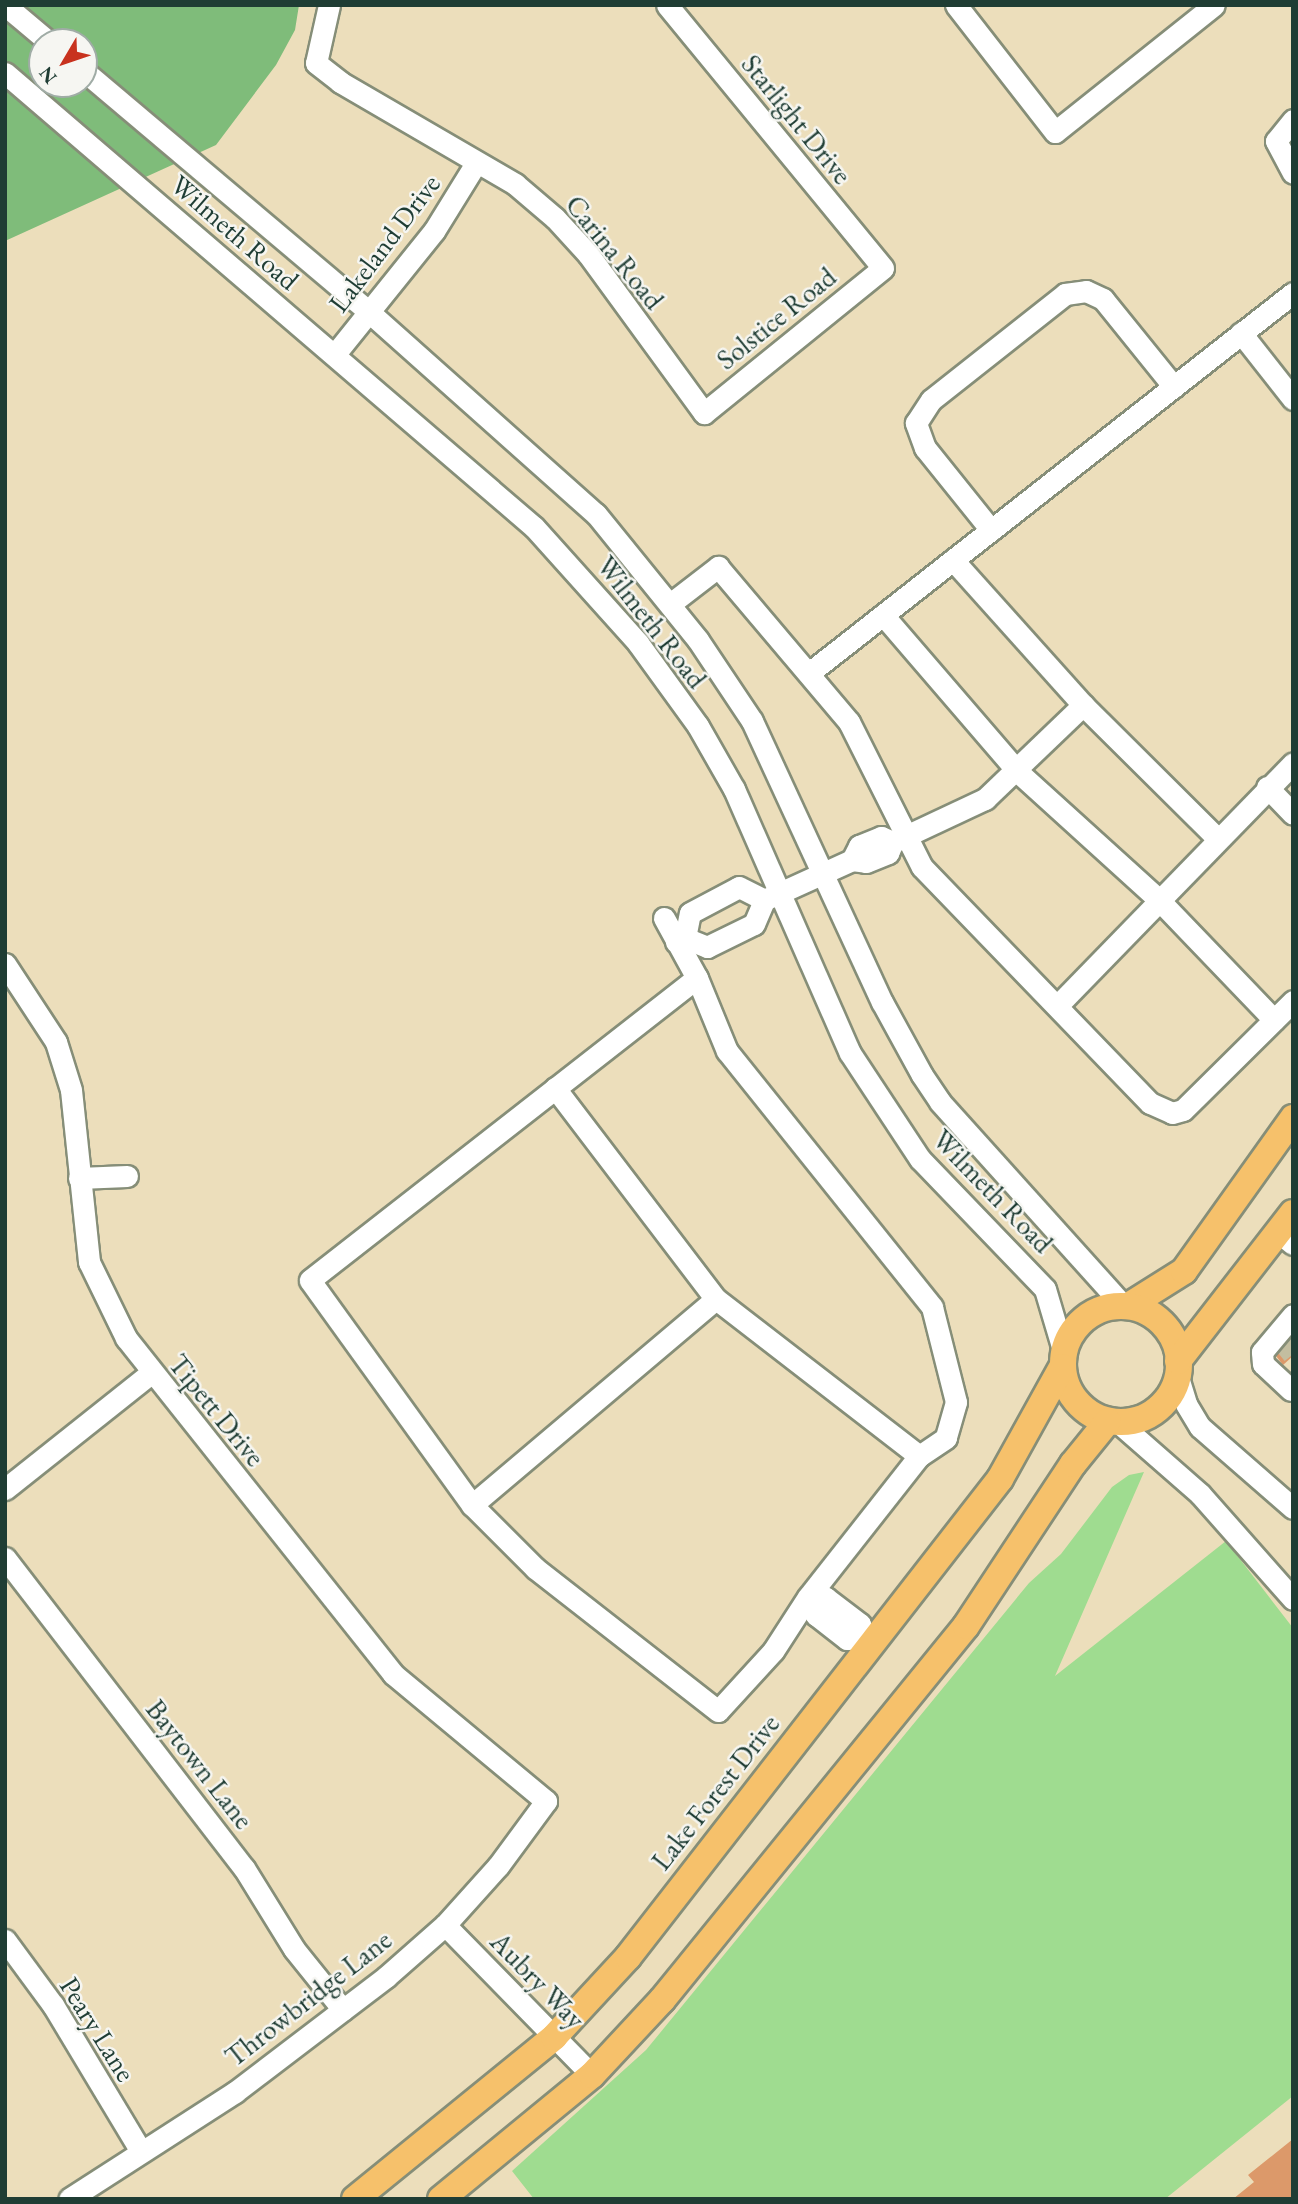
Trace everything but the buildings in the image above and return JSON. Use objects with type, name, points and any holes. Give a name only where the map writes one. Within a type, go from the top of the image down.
[{"type":"main road","points":[[1114,1422],[1077,1401],[1063,1360],[1083,1320],[1126,1305],[1184,1271],[1265,1151],[1293,1118]]},
{"type":"main road","points":[[441,2199],[592,2075],[662,2000],[950,1647],[1008,1567],[1073,1464],[1114,1422],[1158,1407],[1178,1368],[1288,1230]]},
{"type":"main road","points":[[1126,1305],[1164,1326],[1178,1368]]},
{"type":"main road","name":"Lake Forest Drive","points":[[355,2199],[554,2036],[628,1957],[866,1640],[1000,1479],[1063,1360]]},
{"type":"street","points":[[5,5],[32,28]]},
{"type":"street","name":"Carina Road","points":[[329,5],[316,63],[514,184],[555,218],[588,254],[704,413]]},
{"type":"street","name":"Starlight Drive","points":[[667,5],[883,268]]},
{"type":"street","points":[[956,5],[1055,132],[1214,5]]},
{"type":"street","name":"Wilmeth Road","points":[[5,73],[335,354],[563,554],[638,643],[698,726],[734,789],[771,897],[850,1053],[890,1120],[950,1195],[1031,1271],[1053,1311],[1063,1360]]},
{"type":"street","name":"Wilmeth Road","points":[[98,83],[369,312],[596,514],[670,604],[752,721],[899,1036],[940,1102],[1126,1305]]},
{"type":"street","points":[[1293,120],[1276,141],[1281,157],[1293,173]]},
{"type":"street","name":"Lakeland Drive","points":[[335,354],[434,231],[476,163]]},
{"type":"street","name":"Solstice Road","points":[[704,413],[883,268]]},
{"type":"street","points":[[991,530],[925,448],[916,423],[931,400],[1065,294],[1086,291],[1102,299],[1174,387]]},
{"type":"street","points":[[809,673],[1293,293]]},
{"type":"street","points":[[1241,333],[1293,399]]},
{"type":"street","points":[[953,560],[1083,705],[1218,839]]},
{"type":"street","points":[[670,604],[718,567],[849,722],[899,839],[947,896],[1058,1005],[1150,1103],[1172,1113],[1190,1105],[1293,1000]]},
{"type":"street","points":[[883,615],[1018,772],[1159,900],[1274,1020]]},
{"type":"street","points":[[680,940],[707,947],[754,924],[771,897],[852,860],[866,862],[888,853],[899,839],[985,799],[1018,772],[1083,705]]},
{"type":"street","points":[[1058,1005],[1293,763]]},
{"type":"street","points":[[1267,787],[1293,814]]},
{"type":"street","points":[[680,940],[690,913],[739,887],[771,897]]},
{"type":"street","points":[[664,918],[680,940],[697,978],[727,1051],[932,1307],[956,1402],[946,1438],[919,1456],[774,1651],[718,1711],[535,1568],[472,1505],[310,1280],[697,978]]},
{"type":"street","name":"Tipett Drive","points":[[5,964],[56,1042],[71,1090],[89,1262],[126,1338],[151,1373],[393,1674],[546,1801]]},
{"type":"street","points":[[555,1088],[716,1298],[919,1456]]},
{"type":"street","points":[[79,1178],[127,1176]]},
{"type":"street","points":[[472,1505],[716,1298]]},
{"type":"street","points":[[1287,1327],[1262,1352],[1263,1364],[1292,1392]]},
{"type":"street","points":[[1178,1368],[1186,1404],[1200,1427],[1293,1507]]},
{"type":"street","points":[[5,1489],[151,1373]]},
{"type":"street","points":[[1114,1422],[1200,1494],[1293,1599]]},
{"type":"street","name":"Baytown Lane","points":[[5,1558],[244,1868],[294,1949],[343,2010]]},
{"type":"street","points":[[812,1600],[816,1615],[847,1639],[866,1640]]},
{"type":"street","name":"Throwbridge Lane","points":[[69,2199],[140,2150],[235,2092],[343,2010],[445,1925],[499,1866],[546,1801]]},
{"type":"street","name":"Aubry Way","points":[[445,1925],[592,2075]]},
{"type":"street","name":"Peary Lane","points":[[5,1940],[53,2005],[140,2150]]},
{"type":"green space","points":[[5,5],[299,5],[295,30],[276,65],[216,145],[5,241]]},
{"type":"green space","points":[[1144,1472],[1055,1676],[1226,1541],[1293,1628],[1293,2096],[1165,2199],[534,2199],[512,2171],[646,2050],[1029,1583],[1061,1554],[1112,1487],[1129,1475]]},
{"type":"tunnel","points":[[1284,1343],[1293,1354]]}]
